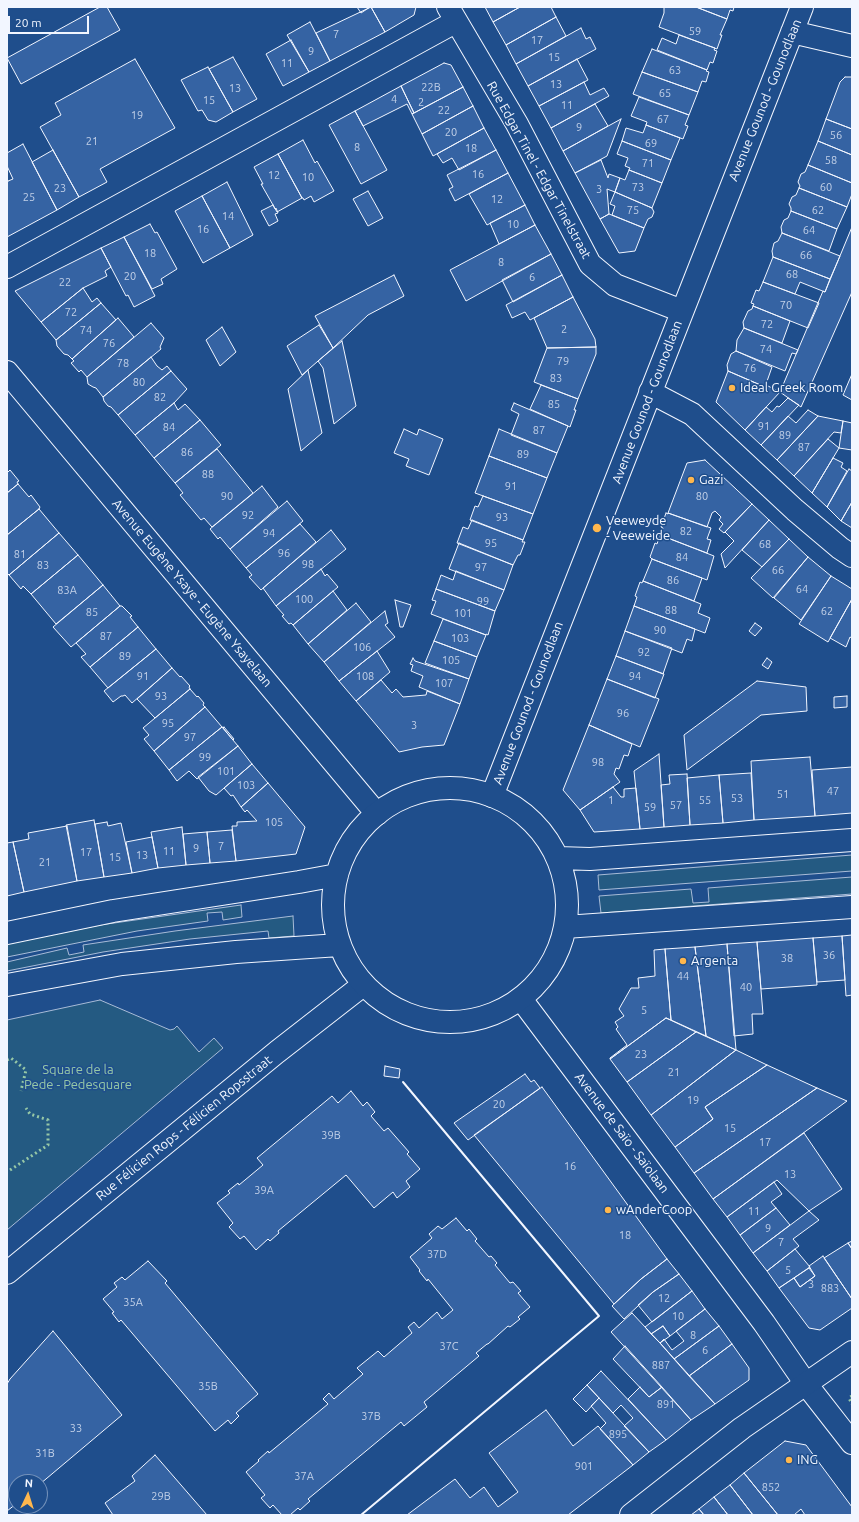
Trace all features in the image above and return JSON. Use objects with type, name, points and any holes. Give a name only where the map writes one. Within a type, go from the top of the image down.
[{"type":"street","name":"Avenue Gounod - Gounodlaan","points":[[492,796],[802,7]]},
{"type":"street","points":[[7,267],[451,14]]},
{"type":"street","name":"Rue Edgar Tinel - Edgar Tinelstraat","points":[[451,14],[517,124],[590,264],[615,285],[682,311]]},
{"type":"street","points":[[792,32],[852,46]]},
{"type":"street","name":"Avenue Eugène Ysaye - Eugène Ysayelaan","points":[[7,372],[377,814]]},
{"type":"street","points":[[650,392],[692,414],[795,510],[840,548],[852,556]]},
{"type":"street","points":[[438,789],[468,790],[492,796],[509,804],[524,814],[538,827],[558,858],[567,892],[568,909],[566,927],[560,948],[550,967],[537,984],[521,999],[496,1014],[468,1021],[440,1022],[411,1016],[385,1004],[363,985],[354,973],[339,945],[333,911],[333,893],[337,875],[346,852],[356,836],[377,814],[398,800],[420,792],[438,789]]},
{"type":"street","points":[[558,858],[590,859],[852,840]]},
{"type":"street","points":[[7,933],[112,911],[337,875]]},
{"type":"street","points":[[566,927],[852,907]]},
{"type":"street","points":[[7,985],[122,964],[236,952],[339,945]]},
{"type":"street","name":"Rue Félicien Rops - Félicien Ropsstraat","points":[[7,1273],[277,1052],[363,985]]},
{"type":"street","name":"Avenue de Saïo - Saïolaan","points":[[521,999],[764,1323],[806,1384],[852,1443]]},
{"type":"street","points":[[631,1515],[742,1428],[852,1352]]},
{"type":"green space","points":[[852,855],[852,871],[599,890],[598,875]]},
{"type":"green space","points":[[852,877],[852,894],[601,913],[599,896],[691,889],[693,903],[709,902],[708,888]]},
{"type":"green space","points":[[241,905],[242,917],[223,920],[222,912],[207,913],[208,921],[137,931],[7,957],[7,944],[100,925]]},
{"type":"green space","points":[[293,916],[294,936],[269,938],[268,931],[190,939],[103,952],[7,971],[7,962],[67,948],[69,955],[84,952],[83,945],[175,931]]},
{"type":"green space","name":"Square de la Pede - Pedesquare","points":[[100,1000],[170,1030],[177,1026],[199,1052],[214,1038],[223,1048],[7,1230],[7,1020]]},
{"type":"building","points":[[100,7],[107,7],[120,30],[21,84],[7,58]]},
{"type":"building","points":[[357,7],[370,7],[361,13]]},
{"type":"building","points":[[371,7],[385,32],[330,61],[316,33]]},
{"type":"building","points":[[371,7],[416,7],[414,15],[385,32]]},
{"type":"building","points":[[485,7],[520,7],[493,22]]},
{"type":"building","points":[[520,7],[551,7],[556,17],[506,45],[493,22]]},
{"type":"building","points":[[664,7],[696,7],[727,19],[720,35],[722,35],[717,49],[659,27],[664,13]]},
{"type":"building","points":[[696,7],[734,7],[733,11],[730,10],[727,19]]},
{"type":"building","points":[[556,17],[566,36],[516,64],[506,45]]},
{"type":"building","points":[[310,22],[330,61],[309,72],[287,35]]},
{"type":"building","points":[[581,28],[586,39],[590,37],[596,49],[528,86],[516,64]]},
{"type":"building","points":[[679,35],[715,48],[714,50],[717,51],[713,63],[710,62],[707,70],[657,50],[662,38],[676,44]]},
{"type":"building","points":[[291,40],[309,72],[283,86],[266,54]]},
{"type":"building","points":[[652,49],[707,70],[706,71],[709,72],[706,82],[702,81],[698,92],[642,72]]},
{"type":"building","points":[[233,57],[257,99],[233,112],[209,69]]},
{"type":"building","points":[[135,59],[175,128],[100,169],[107,182],[79,197],[40,127],[61,115],[55,103]]},
{"type":"building","points":[[577,59],[588,80],[539,106],[528,86]]},
{"type":"building","points":[[444,63],[451,65],[463,87],[414,113],[401,86]]},
{"type":"building","points":[[208,67],[233,112],[216,122],[208,120],[202,110],[198,111],[181,80]]},
{"type":"building","points":[[642,72],[698,92],[689,115],[633,94]]},
{"type":"building","points":[[845,77],[852,77],[852,129],[826,119],[840,82]]},
{"type":"building","points":[[584,82],[590,95],[604,88],[609,96],[551,128],[539,106]]},
{"type":"building","points":[[401,86],[414,113],[412,114],[407,104],[363,126],[355,111]]},
{"type":"building","points":[[463,87],[473,106],[422,134],[412,114]]},
{"type":"building","points":[[639,97],[689,115],[685,125],[688,126],[683,139],[646,125],[647,122],[631,116]]},
{"type":"building","points":[[595,104],[608,126],[563,151],[551,128]]},
{"type":"building","points":[[473,106],[484,128],[433,156],[422,134]]},
{"type":"building","points":[[355,111],[387,170],[361,184],[329,125]]},
{"type":"building","points":[[621,119],[607,156],[575,173],[563,151]]},
{"type":"building","points":[[826,119],[852,129],[852,155],[818,141]]},
{"type":"building","points":[[646,125],[680,138],[671,160],[622,141],[626,128],[643,133]]},
{"type":"building","points":[[484,128],[496,150],[459,170],[452,158],[443,163],[437,154]]},
{"type":"building","points":[[303,140],[315,163],[317,161],[334,191],[314,202],[311,196],[304,200],[302,198],[278,154]]},
{"type":"building","points":[[622,141],[671,160],[662,183],[629,170],[630,168],[625,166],[628,158],[617,154]]},
{"type":"building","points":[[818,141],[852,155],[852,183],[808,165]]},
{"type":"building","points":[[23,144],[57,210],[7,237],[7,184],[8,181],[13,179],[7,166],[7,153]]},
{"type":"building","points":[[53,150],[79,197],[57,210],[32,162]]},
{"type":"building","points":[[496,150],[508,173],[455,201],[449,189],[453,187],[447,175]]},
{"type":"building","points":[[278,154],[302,198],[277,212],[261,184],[263,184],[254,167]]},
{"type":"building","points":[[601,160],[608,178],[609,174],[620,178],[615,192],[607,189],[609,214],[600,219],[575,173]]},
{"type":"building","points":[[808,165],[852,183],[852,194],[847,207],[799,188],[800,186],[798,182],[801,174],[805,172]]},
{"type":"building","points":[[629,170],[662,183],[652,208],[615,192],[620,178],[625,180]]},
{"type":"building","points":[[508,173],[525,205],[487,225],[469,194]]},
{"type":"building","points":[[227,182],[253,235],[230,248],[202,196]]},
{"type":"building","points":[[799,188],[847,207],[837,229],[791,211],[789,204]]},
{"type":"building","points":[[368,191],[383,218],[368,226],[353,199]]},
{"type":"building","points":[[615,192],[652,208],[654,212],[652,217],[648,219],[644,228],[612,215],[615,206],[610,204]]},
{"type":"building","points":[[202,196],[230,248],[203,263],[175,211]]},
{"type":"building","points":[[273,205],[278,213],[275,214],[278,221],[269,226],[261,211]]},
{"type":"building","points":[[525,205],[535,225],[499,244],[490,223]]},
{"type":"building","points":[[791,211],[837,229],[829,251],[782,233],[781,227]]},
{"type":"building","points":[[609,214],[644,228],[635,251],[619,253],[600,219]]},
{"type":"building","points":[[150,224],[155,233],[157,232],[177,269],[161,279],[163,284],[152,289],[124,237]]},
{"type":"building","points":[[535,225],[551,254],[466,301],[450,270]]},
{"type":"building","points":[[852,227],[852,292],[801,407],[780,392],[823,291],[825,292]]},
{"type":"building","points":[[782,233],[840,256],[830,279],[773,257],[772,251],[774,243],[778,241]]},
{"type":"building","points":[[124,237],[155,296],[134,307],[128,295],[126,296],[101,248]]},
{"type":"building","points":[[101,248],[111,267],[105,271],[107,276],[83,288],[41,322],[15,291]]},
{"type":"building","points":[[551,254],[562,275],[513,302],[502,280]]},
{"type":"building","points":[[773,257],[830,279],[825,292],[800,282],[795,294],[763,282]]},
{"type":"building","points":[[394,275],[404,296],[368,315],[333,348],[315,316]]},
{"type":"building","points":[[562,275],[573,297],[530,320],[525,312],[512,318],[506,305]]},
{"type":"building","points":[[763,282],[819,303],[808,328],[753,306],[754,304],[751,303],[756,290],[759,291]]},
{"type":"building","points":[[83,288],[92,302],[97,298],[101,303],[56,340],[41,322]]},
{"type":"building","points":[[573,297],[595,339],[596,347],[547,348],[534,318]]},
{"type":"building","points":[[101,303],[116,320],[72,359],[68,355],[64,354],[57,346],[56,340]]},
{"type":"building","points":[[753,306],[790,321],[782,343],[744,328],[743,322],[748,311],[752,309]]},
{"type":"building","points":[[118,318],[134,337],[87,377],[81,370],[79,372],[71,363],[74,361],[72,359]]},
{"type":"building","points":[[151,323],[164,338],[160,347],[161,349],[103,397],[96,388],[88,384],[87,377]]},
{"type":"building","points":[[319,325],[333,348],[302,375],[287,346]]},
{"type":"building","points":[[222,327],[236,352],[220,366],[206,340]]},
{"type":"building","points":[[744,328],[798,350],[796,354],[792,353],[785,371],[736,351],[737,340]]},
{"type":"building","points":[[342,341],[356,406],[334,424],[323,368],[318,361]]},
{"type":"building","points":[[596,347],[596,354],[578,399],[534,382],[547,348]]},
{"type":"building","points":[[736,351],[772,367],[765,387],[728,371],[727,365],[731,354]]},
{"type":"building","points":[[151,357],[157,366],[162,370],[167,366],[171,371],[118,415],[111,407],[108,406],[103,397]]},
{"type":"building","points":[[308,370],[322,433],[301,451],[288,389]]},
{"type":"building","points":[[171,371],[187,389],[174,403],[135,435],[118,415]]},
{"type":"building","points":[[728,371],[765,387],[766,385],[780,392],[745,430],[716,402]]},
{"type":"building","points":[[852,374],[852,400],[843,395]]},
{"type":"building","points":[[541,385],[578,399],[570,427],[530,409]]},
{"type":"building","points":[[788,398],[799,405],[761,445],[745,430],[766,407],[772,412],[777,406],[779,407]]},
{"type":"building","points":[[174,403],[178,410],[185,404],[200,420],[154,458],[135,435]]},
{"type":"building","points":[[514,403],[568,426],[557,453],[511,435],[519,414],[511,410]]},
{"type":"building","points":[[808,410],[818,416],[777,460],[761,445],[788,416],[796,423]]},
{"type":"building","points":[[818,416],[843,421],[841,433],[834,432],[794,476],[777,460]]},
{"type":"building","points":[[200,420],[221,445],[175,483],[154,458]]},
{"type":"building","points":[[843,421],[852,423],[852,450],[839,448]]},
{"type":"building","points":[[404,429],[417,435],[419,429],[443,439],[429,475],[406,466],[409,459],[394,453]]},
{"type":"building","points":[[499,429],[557,453],[547,478],[489,456]]},
{"type":"building","points":[[828,439],[839,448],[812,493],[794,476]]},
{"type":"building","points":[[217,449],[253,493],[212,527],[204,518],[201,520],[180,495],[183,493],[175,483]]},
{"type":"building","points":[[489,456],[547,478],[533,514],[475,493]]},
{"type":"building","points":[[833,458],[843,463],[841,467],[847,471],[827,507],[812,493]]},
{"type":"building","points":[[705,460],[752,504],[724,533],[719,529],[723,524],[719,520],[721,517],[715,511],[712,513],[707,527],[668,513],[687,463]]},
{"type":"building","points":[[849,469],[852,471],[852,502],[841,521],[827,507]]},
{"type":"building","points":[[7,470],[8,472],[10,470],[19,481],[17,482],[18,484],[7,493]]},
{"type":"building","points":[[18,484],[29,497],[31,495],[40,507],[7,535],[7,493]]},
{"type":"building","points":[[262,486],[278,507],[230,549],[220,537],[218,539],[210,529]]},
{"type":"building","points":[[483,496],[533,514],[523,540],[470,520],[475,506],[478,507]]},
{"type":"building","points":[[287,501],[303,521],[246,568],[230,549]]},
{"type":"building","points":[[852,502],[852,528],[841,521]]},
{"type":"building","points":[[752,504],[769,520],[725,568],[721,554],[734,541],[725,532]]},
{"type":"building","points":[[39,509],[59,533],[9,575],[7,573],[7,535]]},
{"type":"building","points":[[666,513],[711,528],[707,539],[711,540],[707,553],[660,535]]},
{"type":"building","points":[[472,520],[525,542],[520,555],[518,555],[513,565],[457,543],[463,527],[468,529]]},
{"type":"building","points":[[769,520],[789,539],[762,567],[742,550]]},
{"type":"building","points":[[300,524],[316,542],[261,590],[249,577],[252,575],[246,568]]},
{"type":"building","points":[[331,530],[346,549],[276,606],[263,588]]},
{"type":"building","points":[[59,533],[78,555],[31,594],[23,586],[21,589],[9,575]]},
{"type":"building","points":[[660,535],[714,556],[707,580],[652,559],[650,557],[655,543],[657,544]]},
{"type":"building","points":[[789,539],[808,557],[773,598],[751,578]]},
{"type":"building","points":[[459,543],[513,565],[504,590],[449,569]]},
{"type":"building","points":[[78,555],[103,585],[56,624],[31,594]]},
{"type":"building","points":[[808,557],[831,576],[801,620],[774,598]]},
{"type":"building","points":[[652,559],[702,578],[694,601],[643,581]]},
{"type":"building","points":[[321,569],[325,576],[327,574],[338,587],[293,625],[291,623],[289,624],[282,616],[284,615],[276,606]]},
{"type":"building","points":[[456,571],[504,590],[495,611],[436,589],[441,575],[453,580]]},
{"type":"building","points":[[831,576],[852,589],[852,599],[828,642],[799,624]]},
{"type":"building","points":[[643,581],[701,604],[698,613],[710,618],[705,633],[634,606],[637,597],[635,596],[640,582],[642,583]]},
{"type":"building","points":[[103,585],[120,606],[71,647],[53,627]]},
{"type":"building","points":[[436,589],[495,611],[488,635],[431,614],[436,601],[432,600]]},
{"type":"building","points":[[333,591],[347,610],[308,644],[293,625]]},
{"type":"building","points":[[852,599],[852,638],[850,637],[846,647],[830,638]]},
{"type":"building","points":[[395,600],[411,605],[403,627],[400,627]]},
{"type":"building","points":[[356,603],[371,622],[324,662],[308,644]]},
{"type":"building","points":[[120,606],[122,606],[132,616],[130,617],[138,627],[90,667],[81,657],[86,654],[76,643]]},
{"type":"building","points":[[634,606],[695,629],[692,641],[687,639],[682,653],[625,631]]},
{"type":"building","points":[[385,611],[388,623],[385,625],[395,637],[339,681],[324,662]]},
{"type":"building","points":[[443,619],[486,635],[477,657],[434,641]]},
{"type":"building","points":[[755,623],[762,628],[755,636],[749,631]]},
{"type":"building","points":[[138,627],[156,649],[108,688],[90,667]]},
{"type":"building","points":[[625,631],[672,648],[663,674],[616,656]]},
{"type":"building","points":[[434,641],[477,657],[469,679],[425,663]]},
{"type":"building","points":[[156,649],[172,668],[132,703],[125,695],[113,702],[104,691]]},
{"type":"building","points":[[377,651],[390,672],[356,701],[339,681]]},
{"type":"building","points":[[616,656],[664,674],[655,698],[607,679]]},
{"type":"building","points":[[413,658],[415,661],[469,679],[460,704],[419,687],[423,676],[411,671],[413,665],[410,664]]},
{"type":"building","points":[[767,658],[772,662],[768,669],[762,665]]},
{"type":"building","points":[[172,668],[190,686],[190,689],[155,718],[137,699]]},
{"type":"building","points":[[607,679],[659,699],[640,747],[589,725]]},
{"type":"building","points":[[381,680],[392,693],[396,689],[403,697],[426,695],[427,691],[460,704],[444,745],[422,747],[399,752],[356,701]]},
{"type":"building","points":[[757,681],[806,687],[807,711],[761,715],[687,770],[684,735]]},
{"type":"building","points":[[190,689],[204,703],[203,705],[205,707],[154,751],[144,739],[149,735],[143,728]]},
{"type":"building","points":[[847,696],[847,707],[834,708],[834,697]]},
{"type":"building","points":[[205,707],[222,727],[169,770],[154,751]]},
{"type":"building","points":[[589,725],[632,744],[628,756],[624,755],[619,769],[616,768],[614,774],[620,782],[580,810],[563,790]]},
{"type":"building","points":[[222,727],[238,746],[197,779],[189,771],[177,781],[169,770]]},
{"type":"building","points":[[224,727],[234,739],[233,740],[223,728]]},
{"type":"building","points":[[238,746],[252,764],[216,795],[209,791],[198,777]]},
{"type":"building","points":[[659,754],[664,827],[640,829],[634,771]]},
{"type":"building","points":[[810,757],[815,816],[754,820],[751,761]]},
{"type":"building","points":[[252,764],[268,783],[241,807],[233,795],[231,796],[224,788]]},
{"type":"building","points":[[852,767],[852,813],[815,816],[812,770]]},
{"type":"building","points":[[751,773],[754,820],[723,823],[719,775]]},
{"type":"building","points":[[687,774],[690,825],[664,827],[661,785],[670,784],[669,775]]},
{"type":"building","points":[[719,775],[723,823],[690,825],[687,778]]},
{"type":"building","points":[[268,783],[305,827],[296,854],[236,861],[232,826],[237,826],[237,822],[257,821],[247,810],[245,812],[241,807]]},
{"type":"building","points":[[613,787],[621,797],[624,797],[624,789],[636,788],[640,829],[594,832],[580,810]]},
{"type":"building","points":[[94,820],[104,877],[77,881],[66,825]]},
{"type":"building","points":[[107,822],[108,826],[121,823],[132,873],[104,877],[95,824]]},
{"type":"building","points":[[67,826],[77,881],[24,892],[13,842],[29,839],[28,833]]},
{"type":"building","points":[[182,827],[186,865],[158,868],[151,832]]},
{"type":"building","points":[[232,830],[236,861],[210,863],[207,832]]},
{"type":"building","points":[[207,832],[210,863],[186,865],[183,834]]},
{"type":"building","points":[[152,837],[158,868],[132,873],[126,842]]},
{"type":"building","points":[[13,842],[24,892],[7,896],[7,843]]},
{"type":"building","points":[[852,935],[852,995],[846,996],[842,936]]},
{"type":"building","points":[[842,936],[845,980],[817,982],[813,938]]},
{"type":"building","points":[[813,938],[817,985],[761,989],[757,942]]},
{"type":"building","points":[[757,942],[763,1014],[752,1014],[753,1034],[734,1036],[727,944]]},
{"type":"building","points":[[727,944],[736,1050],[706,1036],[695,947]]},
{"type":"building","points":[[695,947],[706,1036],[671,1020],[665,949]]},
{"type":"building","points":[[665,949],[671,1020],[666,1018],[610,1059],[627,1045],[616,1029],[618,1027],[615,1022],[624,1016],[619,1009],[631,988],[639,988],[638,978],[655,976],[654,950]]},
{"type":"building","points":[[666,1018],[696,1032],[627,1082],[610,1059]]},
{"type":"building","points":[[696,1032],[736,1050],[651,1115],[627,1082]]},
{"type":"building","points":[[736,1050],[767,1065],[705,1107],[713,1119],[675,1147],[651,1115]]},
{"type":"building","points":[[767,1065],[817,1088],[694,1173],[675,1147],[713,1119],[705,1107]]},
{"type":"building","points":[[385,1066],[400,1069],[399,1078],[384,1076]]},
{"type":"building","points":[[525,1074],[531,1082],[534,1080],[540,1088],[468,1140],[454,1123]]},
{"type":"building","points":[[542,1087],[667,1259],[641,1279],[614,1304],[474,1135]]},
{"type":"building","points":[[817,1088],[847,1101],[713,1199],[694,1173]]},
{"type":"building","points":[[351,1091],[363,1106],[367,1102],[375,1112],[371,1116],[384,1131],[388,1128],[409,1152],[407,1154],[420,1169],[406,1181],[410,1187],[397,1198],[393,1192],[374,1208],[346,1175],[278,1231],[279,1233],[270,1241],[268,1239],[256,1250],[244,1236],[240,1239],[229,1227],[233,1223],[217,1203],[230,1193],[228,1191],[238,1183],[239,1185],[263,1165],[257,1158],[332,1096],[338,1103]]},
{"type":"building","points":[[804,1133],[842,1189],[809,1211],[777,1180],[727,1217],[713,1199]]},
{"type":"building","points":[[774,1182],[782,1194],[771,1202],[776,1208],[740,1235],[727,1217]]},
{"type":"building","points":[[776,1208],[790,1225],[753,1253],[740,1235]]},
{"type":"building","points":[[809,1211],[819,1220],[793,1239],[799,1246],[767,1271],[753,1253]]},
{"type":"building","points":[[456,1218],[467,1231],[469,1229],[477,1239],[475,1241],[489,1257],[491,1256],[497,1263],[495,1265],[510,1283],[513,1282],[521,1291],[518,1293],[530,1307],[518,1317],[520,1319],[510,1327],[508,1326],[476,1353],[479,1356],[424,1402],[427,1407],[404,1426],[401,1422],[308,1499],[310,1501],[300,1510],[298,1508],[290,1515],[282,1515],[273,1505],[270,1508],[261,1498],[265,1495],[246,1472],[268,1451],[269,1453],[328,1404],[323,1399],[329,1393],[334,1399],[363,1374],[357,1368],[378,1351],[384,1357],[412,1333],[408,1327],[414,1322],[419,1328],[437,1312],[442,1319],[453,1310],[428,1279],[427,1281],[410,1257],[432,1238],[429,1234],[438,1226],[442,1229]]},
{"type":"building","points":[[852,1241],[852,1249],[848,1243]]},
{"type":"building","points":[[848,1243],[852,1249],[852,1299],[824,1258]]},
{"type":"building","points":[[795,1249],[810,1267],[779,1288],[767,1271]]},
{"type":"building","points":[[823,1256],[852,1299],[852,1308],[820,1330],[809,1328],[779,1288],[794,1278],[800,1287],[815,1276],[809,1266]]},
{"type":"building","points":[[667,1259],[679,1274],[653,1292],[624,1319],[612,1306],[641,1279]]},
{"type":"building","points":[[148,1261],[167,1281],[165,1283],[258,1394],[236,1413],[239,1416],[231,1424],[228,1420],[215,1431],[121,1320],[119,1322],[112,1313],[114,1312],[103,1299],[117,1287],[114,1283],[122,1277],[125,1280]]},
{"type":"building","points":[[809,1268],[815,1276],[800,1287],[794,1278]]},
{"type":"building","points":[[679,1274],[692,1291],[652,1322],[638,1305],[653,1292]]},
{"type":"building","points":[[692,1291],[705,1309],[670,1336],[663,1326],[651,1334],[645,1327]]},
{"type":"building","points":[[705,1309],[719,1326],[674,1359],[660,1343],[664,1339],[672,1350],[684,1341],[676,1331]]},
{"type":"building","points":[[632,1313],[715,1404],[691,1420],[611,1332]]},
{"type":"building","points":[[663,1326],[670,1336],[660,1343],[651,1334]]},
{"type":"building","points":[[719,1326],[732,1344],[689,1376],[674,1359]]},
{"type":"building","points":[[53,1331],[122,1415],[48,1477],[48,1474],[8,1474],[7,1511],[7,1384]]},
{"type":"building","points":[[732,1344],[749,1368],[749,1380],[715,1404],[689,1376]]},
{"type":"building","points":[[625,1346],[662,1387],[649,1397],[613,1359]]},
{"type":"building","points":[[601,1371],[666,1440],[649,1452],[624,1426],[633,1418],[621,1405],[613,1413],[587,1385]]},
{"type":"building","points":[[587,1385],[599,1398],[586,1412],[573,1399]]},
{"type":"building","points":[[640,1387],[649,1397],[662,1387],[691,1420],[666,1440],[628,1399]]},
{"type":"building","points":[[599,1398],[649,1452],[633,1465],[600,1429],[606,1423],[591,1406]]},
{"type":"building","points":[[546,1410],[573,1446],[598,1426],[633,1465],[568,1515],[407,1515],[455,1479],[470,1498],[484,1487],[498,1507],[518,1492],[489,1453]]},
{"type":"building","points":[[785,1441],[806,1445],[852,1507],[852,1515],[805,1515],[801,1509],[794,1515],[778,1515],[744,1473]]},
{"type":"building","points":[[155,1455],[207,1515],[113,1515],[105,1503],[135,1481],[132,1476]]},
{"type":"building","points":[[744,1473],[778,1515],[753,1515],[730,1485]]},
{"type":"building","points":[[730,1485],[753,1515],[728,1515],[714,1497]]},
{"type":"building","points":[[714,1497],[728,1515],[704,1515],[699,1509]]},
{"type":"building","points":[[699,1509],[704,1515],[691,1515]]},
{"type":"hedge","points":[[7,1060],[11,1058],[26,1070],[21,1091]]},
{"type":"hedge","points":[[10,1170],[48,1145],[48,1120],[30,1114],[26,1108]]},
{"type":"hedge","points":[[852,1396],[849,1398],[852,1404]]},
{"type":"wall","points":[[361,1515],[599,1316],[403,1082]]},
{"type":"place","name":"Ideal Greek Room","points":[[732,388]]},
{"type":"place","name":"Gazi","points":[[691,480]]},
{"type":"place","name":"Veeweyde - Veeweide","points":[[597,528]]},
{"type":"place","name":"Argenta","points":[[683,961]]},
{"type":"place","name":"wAnderCoop","points":[[608,1210]]},
{"type":"place","name":"ING","points":[[789,1460]]}]
